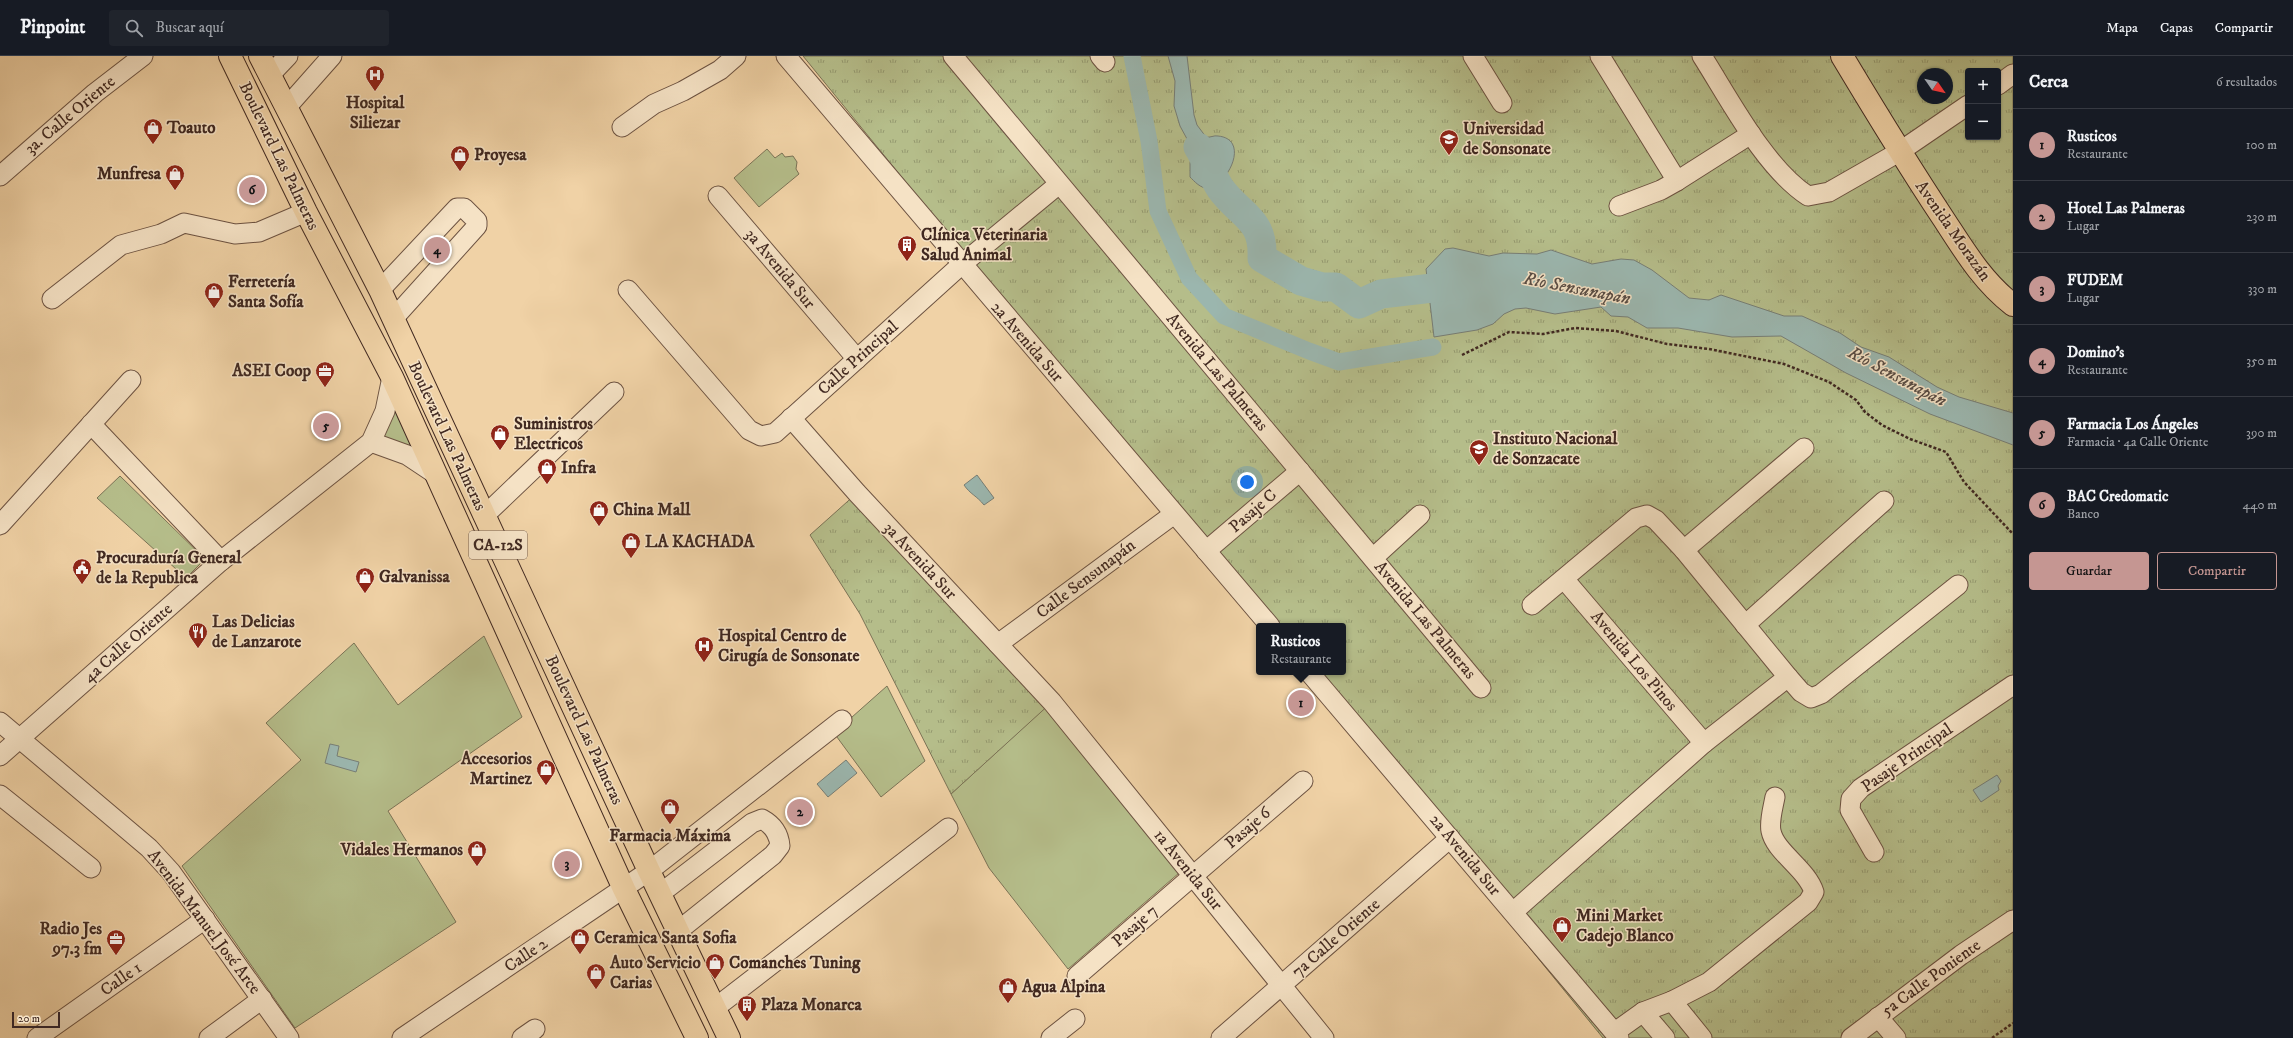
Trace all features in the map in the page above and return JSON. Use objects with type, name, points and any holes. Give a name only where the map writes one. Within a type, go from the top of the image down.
[{"type":"main road","name":"Boulevard Las Palmeras","points":[[230,56],[306,212],[392,377],[624,889],[697,1038]]},
{"type":"main road","name":"Boulevard Las Palmeras","points":[[260,56],[380,290],[649,871],[661,893],[729,1038]]},
{"type":"main road","name":"Avenida Morazán","points":[[1842,56],[1900,152],[1976,269],[1992,288],[2013,305]]},
{"type":"street","name":"3a. Calle Oriente","points":[[0,176],[94,93],[143,56]]},
{"type":"street","points":[[269,76],[288,56]]},
{"type":"street","points":[[286,108],[332,56]]},
{"type":"street","points":[[622,127],[654,104],[683,91],[720,70],[736,56]]},
{"type":"street","name":"2a Avenida Sur","points":[[786,56],[1267,623]]},
{"type":"street","name":"Avenida Las Palmeras","points":[[953,56],[1481,688]]},
{"type":"street","points":[[1473,56],[1502,103]]},
{"type":"street","points":[[1600,56],[1629,106],[1677,181]]},
{"type":"street","points":[[1702,56],[1751,134],[1792,185],[1808,196],[1829,192],[1900,152],[1965,107]]},
{"type":"street","points":[[2001,83],[2013,74]]},
{"type":"street","points":[[1619,206],[1661,190],[1751,134]]},
{"type":"street","name":"Calle Principal","points":[[628,290],[749,430],[761,436],[775,432],[962,265],[1059,184]]},
{"type":"street","name":"3a Avenida Sur","points":[[718,196],[857,359]]},
{"type":"street","points":[[380,290],[457,208],[464,208],[477,221],[477,226],[393,319]]},
{"type":"street","points":[[52,299],[121,245],[161,234],[184,223],[235,234],[260,232],[306,212]]},
{"type":"street","points":[[392,377],[385,411],[371,442],[407,455],[437,475]]},
{"type":"street","points":[[0,525],[131,380]]},
{"type":"street","points":[[484,516],[614,392]]},
{"type":"street","name":"3a Avenida Sur","points":[[791,418],[857,493],[1052,702]]},
{"type":"street","points":[[90,424],[221,561]]},
{"type":"street","name":"4a Calle Oriente","points":[[0,756],[221,561],[371,442]]},
{"type":"street","points":[[1684,550],[1804,448]]},
{"type":"street","name":"Pasaje C","points":[[1206,551],[1300,471]]},
{"type":"street","points":[[1745,625],[1884,501]]},
{"type":"street","name":"Calle Sensunapán","points":[[998,644],[1174,514]]},
{"type":"street","points":[[1373,558],[1420,515]]},
{"type":"street","points":[[1532,605],[1636,518],[1647,515],[1656,520],[1684,550],[1788,677],[1801,692],[1811,698],[1821,694],[1958,585]]},
{"type":"street","name":"Avenida Los Pinos","points":[[1564,579],[1704,743]]},
{"type":"street","name":"2a Avenida Sur","points":[[1313,675],[1617,1035]]},
{"type":"street","points":[[1513,912],[1704,743],[1788,677]]},
{"type":"street","name":"Pasaje Principal","points":[[1874,852],[1850,810],[1851,799],[1861,788],[2013,685]]},
{"type":"street","name":"1a Avenida Sur","points":[[1052,702],[1324,1038]]},
{"type":"street","name":"Calle 2","points":[[402,1038],[649,871],[842,720]]},
{"type":"street","name":"Avenida Manuel José Arce","points":[[0,722],[149,848],[171,872],[206,919],[290,1038]]},
{"type":"street","name":"Pasaje 6","points":[[1193,876],[1303,781]]},
{"type":"street","points":[[0,795],[91,868]]},
{"type":"street","points":[[1617,1035],[1643,1012],[1672,1001],[1709,982],[1730,968],[1808,902],[1814,892],[1811,882],[1776,842],[1771,832],[1775,797]]},
{"type":"street","points":[[661,893],[752,823],[762,819],[769,823],[780,837],[780,846],[773,855],[678,931]]},
{"type":"street","points":[[715,1008],[948,828]]},
{"type":"street","name":"7a Calle Oriente","points":[[1221,1038],[1450,838]]},
{"type":"street","name":"Pasaje 7","points":[[1077,976],[1193,876]]},
{"type":"street","name":"Calle 1","points":[[37,1038],[206,919]]},
{"type":"street","name":"5a Calle Poniente","points":[[1851,1038],[2013,920]]},
{"type":"street","points":[[208,1038],[262,999]]},
{"type":"street","points":[[1672,1001],[1702,1038]]},
{"type":"street","points":[[1643,1012],[1665,1038]]},
{"type":"street","points":[[1878,1017],[1896,1038]]},
{"type":"street","points":[[1052,1038],[1075,1019]]},
{"type":"path","points":[[1462,355],[1509,332],[1543,334],[1575,328],[1616,331],[1667,344],[1709,349],[1784,364],[1829,382],[1856,400],[1865,412],[1882,425],[1910,439],[1946,452],[1964,482],[2013,534]]},
{"type":"path","points":[[1992,1038],[2013,1023]]},
{"type":"green space","points":[[803,56],[2013,56],[2013,1038],[1603,1038],[1307,675],[1346,675],[1346,623],[1266,623]]},
{"type":"green space","points":[[767,149],[775,158],[782,153],[785,157],[793,156],[797,162],[796,169],[799,174],[759,207],[734,178]]},
{"type":"green space","points":[[394,407],[416,450],[382,439]]},
{"type":"green space","points":[[120,476],[205,559],[186,578],[97,498]]},
{"type":"green space","points":[[857,493],[1052,702],[951,794],[860,614],[810,535]]},
{"type":"green space","points":[[484,636],[522,717],[388,811],[456,922],[295,1028],[182,866],[301,760],[266,723],[354,643],[398,705]]},
{"type":"green space","points":[[887,686],[925,761],[881,797],[834,733]]},
{"type":"green space","points":[[1047,706],[1179,873],[1068,969],[989,868],[951,794]]},
{"type":"water","points":[[1168,56],[1187,56],[1194,115],[1197,125],[1206,137],[1218,136],[1228,139],[1233,145],[1233,162],[1229,171],[1216,185],[1208,188],[1200,186],[1190,177],[1190,163],[1193,150],[1180,126],[1174,106],[1175,81]]},
{"type":"water","points":[[1453,248],[1489,256],[1503,253],[1537,254],[1551,250],[1592,264],[1621,259],[1634,260],[1652,270],[1689,298],[1709,300],[1721,295],[1784,316],[1802,316],[1840,333],[1861,347],[1889,357],[1937,387],[1959,397],[2013,413],[2013,445],[1930,414],[1846,373],[1781,336],[1732,337],[1678,328],[1647,328],[1628,317],[1611,316],[1601,307],[1555,314],[1526,308],[1515,309],[1504,314],[1493,324],[1477,330],[1434,337],[1426,269],[1445,249]]},
{"type":"water","points":[[977,475],[994,498],[984,505],[964,485]]},
{"type":"water","points":[[330,744],[339,746],[337,756],[359,762],[356,772],[325,763]]},
{"type":"water","points":[[846,760],[857,773],[828,797],[817,784]]},
{"type":"water","points":[[1997,775],[2001,781],[1998,786],[1999,790],[1981,802],[1973,790]]},
{"type":"waterway","points":[[1132,56],[1149,141],[1158,211],[1189,278],[1224,316],[1339,362],[1433,347]]},
{"type":"waterway","name":"Río Sensunapán","points":[[1198,147],[1220,188],[1255,226],[1262,245],[1262,258],[1301,281],[1322,287],[1336,287],[1359,304],[1381,294],[1467,284]]},
{"type":"place","name":"Hospital Siliezar","points":[[375,92]]},
{"type":"place","name":"Toauto","points":[[153,145]]},
{"type":"place","name":"Universidad de Sonsonate","points":[[1449,156]]},
{"type":"place","name":"Proyesa","points":[[460,172]]},
{"type":"place","name":"BAC Credomatic","points":[[252,190]]},
{"type":"place","name":"Munfresa","points":[[175,191]]},
{"type":"place","name":"Domino's","points":[[437,250]]},
{"type":"place","name":"Clínica Veterinaria Salud Animal","points":[[907,262]]},
{"type":"place","name":"Ferretería Santa Sofía","points":[[214,309]]},
{"type":"place","name":"ASEI Coop","points":[[325,388]]},
{"type":"place","name":"Farmacia Los Ángeles","points":[[326,426]]},
{"type":"place","name":"Suministros Electricos","points":[[500,451]]},
{"type":"place","name":"Instituto Nacional de Sonzacate","points":[[1479,466]]},
{"type":"place","name":"Infra","points":[[547,485]]},
{"type":"place","name":"China Mall","points":[[599,527]]},
{"type":"place","name":"LA KACHADA","points":[[631,559]]},
{"type":"place","name":"Procuraduría General de la Republica","points":[[82,585]]},
{"type":"place","name":"Galvanissa","points":[[365,594]]},
{"type":"place","name":"Las Delicias de Lanzarote","points":[[198,649]]},
{"type":"place","name":"Hospital Centro de Cirugía de Sonsonate","points":[[704,663]]},
{"type":"place","name":"Rusticos","points":[[1301,703]]},
{"type":"place","name":"Accesorios Martinez","points":[[546,786]]},
{"type":"place","name":"Hotel Las Palmeras","points":[[800,812]]},
{"type":"place","name":"Farmacia Máxima","points":[[670,825]]},
{"type":"place","name":"FUDEM","points":[[567,864]]},
{"type":"place","name":"Vidales Hermanos","points":[[477,867]]},
{"type":"place","name":"Mini Market Cadejo Blanco","points":[[1562,943]]},
{"type":"place","name":"Ceramica Santa Sofia","points":[[580,955]]},
{"type":"place","name":"Radio Jes 97.3 fm","points":[[116,956]]},
{"type":"place","name":"Comanches Tuning","points":[[715,980]]},
{"type":"place","name":"Auto Servicio Carias","points":[[596,990]]},
{"type":"place","name":"Agua Alpina","points":[[1008,1004]]},
{"type":"place","name":"Plaza Monarca","points":[[747,1022]]}]
